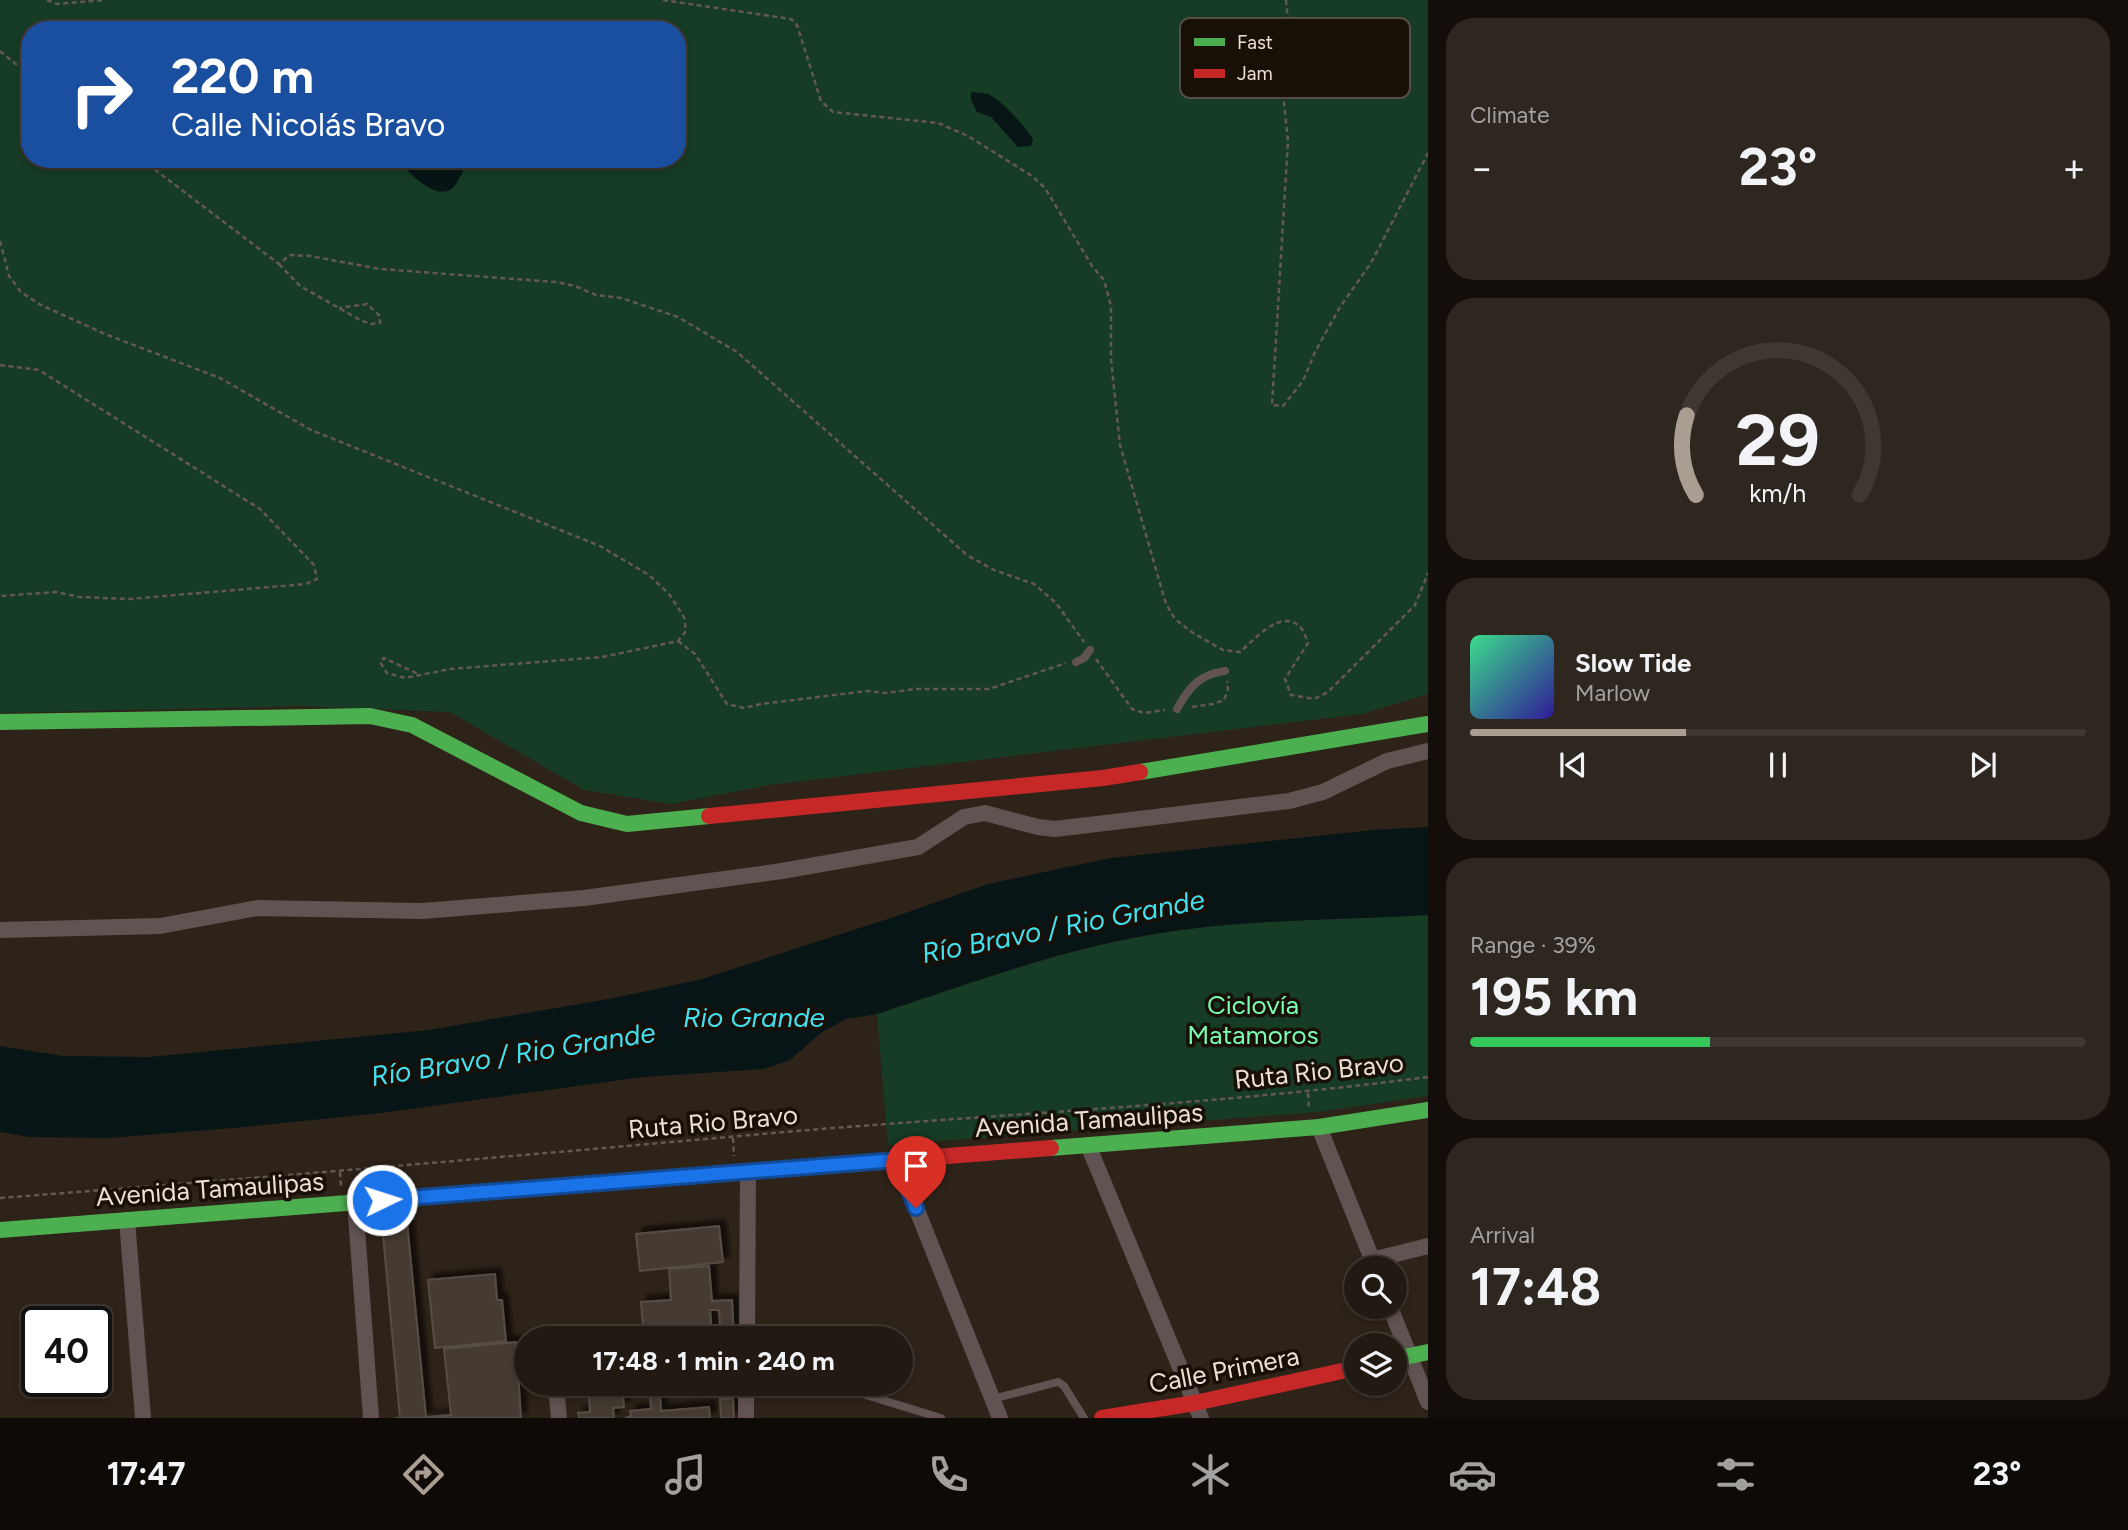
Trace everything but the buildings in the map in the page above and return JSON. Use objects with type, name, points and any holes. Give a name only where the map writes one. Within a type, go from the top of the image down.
[{"type":"street","points":[[0,722],[370,716],[412,725],[581,813],[627,824],[1103,778],[1428,724]]},
{"type":"street","points":[[0,930],[160,926],[257,908],[422,911],[583,898],[782,871],[918,847],[964,817],[985,813],[1038,828],[1055,829],[1289,801],[1323,792],[1387,761],[1428,751]]},
{"type":"street","name":"Avenida Tamaulipas","points":[[0,1230],[1319,1127],[1428,1110]]},
{"type":"street","points":[[1319,1127],[1371,1256]]},
{"type":"street","points":[[1088,1145],[1198,1411]]},
{"type":"street","points":[[897,1160],[1000,1418]]},
{"type":"street","points":[[747,1326],[748,1172]]},
{"type":"street","points":[[355,1202],[371,1418]]},
{"type":"street","points":[[127,1220],[143,1418]]},
{"type":"street","points":[[1398,1256],[1428,1246]]},
{"type":"street","points":[[1407,1356],[1428,1352]]},
{"type":"street","points":[[1407,1366],[1428,1402]]},
{"type":"street","name":"Calle Primera","points":[[1102,1418],[1198,1411],[1344,1371]]},
{"type":"street","points":[[556,1396],[559,1418]]},
{"type":"street","points":[[746,1396],[746,1418]]},
{"type":"lane","points":[[1076,662],[1084,658],[1090,650]]},
{"type":"lane","points":[[1177,709],[1187,691],[1198,679],[1225,671]]},
{"type":"lane","points":[[992,1399],[1058,1382],[1084,1418]]},
{"type":"lane","points":[[872,1396],[941,1418]]},
{"type":"path","points":[[47,0],[57,4],[106,0]]},
{"type":"path","points":[[663,0],[791,19],[797,25],[821,101],[833,112],[938,123],[968,136],[1032,176],[1045,188],[1092,266],[1104,280],[1111,306],[1111,359],[1120,444],[1166,604],[1175,619],[1193,633],[1223,650],[1240,652],[1263,629],[1276,623],[1290,622],[1300,626],[1308,643],[1285,679],[1291,695],[1314,699],[1328,692],[1415,605],[1428,572]]},
{"type":"path","points":[[1286,0],[1288,18]]},
{"type":"path","points":[[0,51],[21,68]]},
{"type":"path","points":[[1284,98],[1289,141],[1272,405],[1283,406],[1303,381],[1315,352],[1340,307],[1371,263],[1428,153]]},
{"type":"path","points":[[153,168],[279,264],[300,286],[339,308],[371,324],[380,323],[380,316],[367,304],[339,308]]},
{"type":"path","points":[[0,241],[9,276],[21,292],[39,304],[105,334],[220,378],[311,430],[600,546],[649,575],[669,594],[684,617],[686,631],[678,641],[602,657],[418,674],[405,678],[387,673],[380,662],[384,658],[418,674]]},
{"type":"path","points":[[279,264],[290,255],[310,256],[380,269],[556,282],[596,295],[621,298],[678,317],[737,352],[967,555],[995,570],[1034,584],[1056,603],[1132,709],[1144,713],[1213,704],[1224,700],[1228,690],[1225,671],[1233,651]]},
{"type":"path","points":[[0,365],[39,370],[260,509],[314,565],[317,579],[306,584],[130,599],[79,597],[57,592],[0,596]]},
{"type":"path","points":[[678,641],[695,654],[727,704],[744,708],[867,691],[886,693],[915,689],[989,689],[1063,663],[1092,664],[1104,669]]},
{"type":"path","name":"Ruta Rio Bravo","points":[[0,1198],[584,1152],[736,1136],[1308,1093],[1428,1077]]},
{"type":"green space","points":[[0,0],[1428,0],[1428,694],[1362,714],[769,785],[671,804],[584,790],[450,712],[297,706],[0,713]]},
{"type":"green space","name":"Ciclovía Matamoros","points":[[1428,915],[1428,1096],[1319,1112],[888,1145],[877,1014],[1061,955],[1136,937],[1237,924]]},
{"type":"water","points":[[971,92],[988,94],[1006,107],[1033,139],[1031,146],[1018,147],[991,117],[977,112],[971,100]]},
{"type":"water","points":[[405,168],[461,168],[463,172],[454,187],[439,191],[422,184]]},
{"type":"water","name":"Rio Grande","points":[[1428,827],[1428,915],[1237,924],[1174,931],[1098,945],[877,1014],[846,1019],[822,1032],[790,1060],[764,1069],[643,1077],[381,1113],[245,1127],[109,1138],[30,1137],[0,1132],[0,1046],[63,1056],[149,1057],[429,1030],[619,997],[702,979],[988,884],[1111,858],[1373,830]]},
{"type":"traffic: fast","points":[[0,722],[370,716],[412,725],[581,813],[627,824],[709,816]]},
{"type":"traffic: fast","points":[[1140,772],[1428,724]]},
{"type":"traffic: fast","points":[[1051,1148],[1319,1127],[1428,1110]]},
{"type":"traffic: fast","points":[[0,1230],[655,1179]]},
{"type":"traffic: fast","points":[[1407,1356],[1428,1352]]},
{"type":"traffic: jam","points":[[709,816],[1103,778],[1140,772]]},
{"type":"traffic: jam","points":[[655,1179],[1051,1148]]},
{"type":"traffic: jam","points":[[1102,1418],[1195,1403],[1344,1371]]},
{"type":"route","points":[[382,1200],[897,1160],[916,1208]]},
{"type":"water label","name":"Río Bravo / Rio Grande","points":[[1063,926]]},
{"type":"water label","name":"Río Bravo / Rio Grande","points":[[513,1054]]}]
